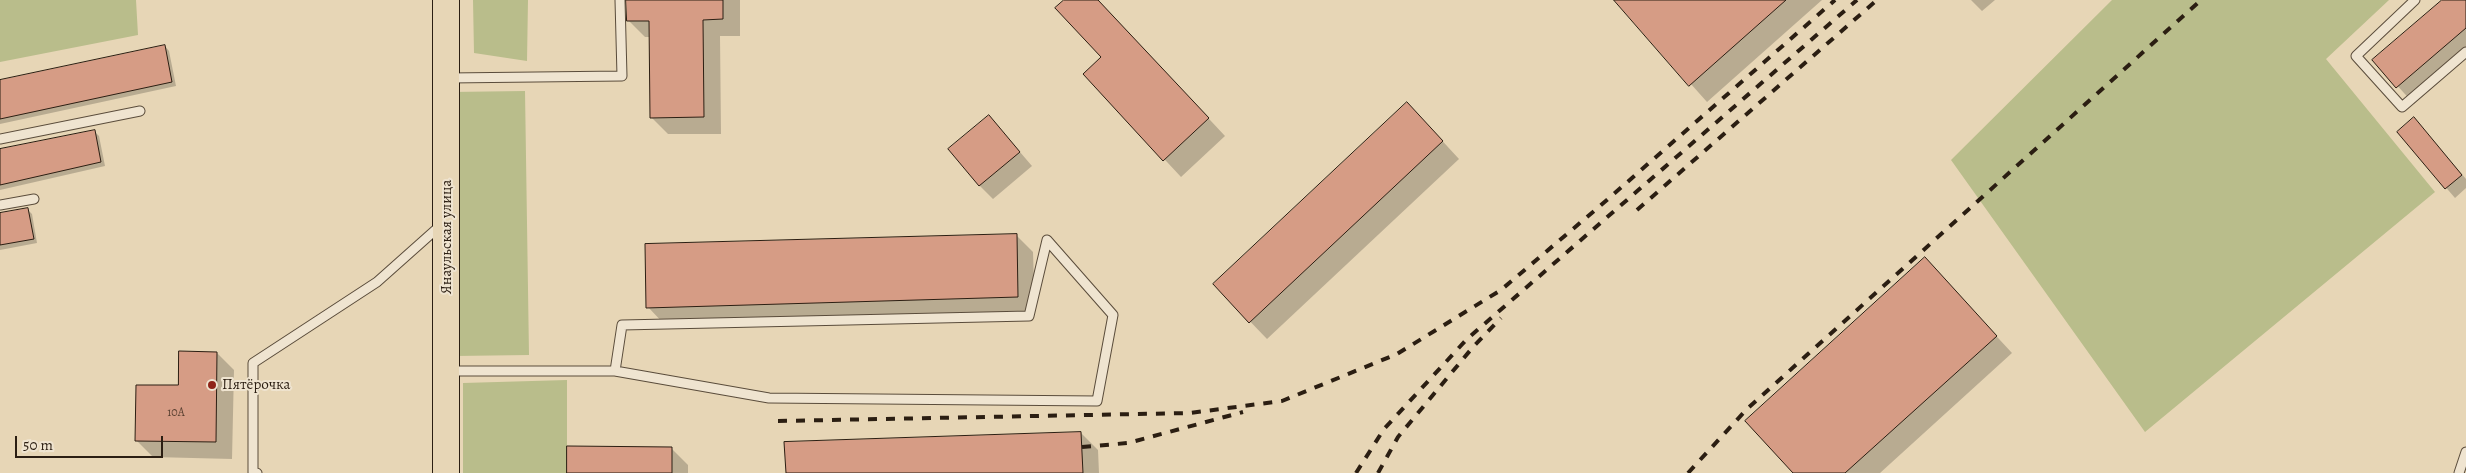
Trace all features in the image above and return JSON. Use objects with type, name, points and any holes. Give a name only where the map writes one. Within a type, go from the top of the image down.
[{"type":"main road","name":"Янаульская улица","points":[[446,0],[446,473]]},
{"type":"lane","points":[[446,78],[622,76],[620,0]]},
{"type":"lane","points":[[2415,0],[2356,56],[2402,107],[2466,52]]},
{"type":"lane","points":[[0,140],[140,112]]},
{"type":"lane","points":[[0,205],[34,199]]},
{"type":"lane","points":[[257,473],[253,472],[253,364],[377,282],[446,220]]},
{"type":"lane","points":[[447,371],[615,371],[769,398],[1098,401],[1113,316],[1047,240],[1029,316],[622,325],[615,371]]},
{"type":"lane","points":[[2459,473],[2466,452]]},
{"type":"green space","points":[[0,0],[136,0],[138,35],[0,62]]},
{"type":"green space","points":[[473,0],[528,0],[527,61],[474,53]]},
{"type":"green space","points":[[2112,0],[2389,0],[2326,59],[2435,192],[2145,432],[1951,160]]},
{"type":"green space","points":[[525,91],[529,355],[455,356],[451,92]]},
{"type":"green space","points":[[567,380],[567,473],[463,473],[463,383]]},
{"type":"building","points":[[626,0],[723,0],[723,19],[703,20],[704,117],[650,118],[649,21],[627,21]]},
{"type":"building","points":[[1064,0],[1098,0],[1209,118],[1163,161],[1083,74],[1101,57],[1055,8]]},
{"type":"building","points":[[1614,0],[1786,0],[1689,86]]},
{"type":"building","points":[[2442,0],[2466,0],[2466,28],[2396,88],[2372,60]]},
{"type":"building","points":[[165,45],[172,82],[0,119],[0,80]]},
{"type":"building","points":[[1407,102],[1443,141],[1249,323],[1213,284]]},
{"type":"building","points":[[989,115],[1020,152],[979,186],[948,149]]},
{"type":"building","points":[[2414,117],[2462,175],[2445,189],[2397,132]]},
{"type":"building","points":[[95,130],[101,162],[0,185],[0,149]]},
{"type":"building","points":[[28,208],[34,239],[0,245],[0,213]]},
{"type":"building","points":[[1017,234],[1018,297],[646,308],[645,244]]},
{"type":"building","points":[[1925,257],[1997,336],[1845,473],[1793,473],[1745,421]]},
{"type":"building","points":[[179,351],[217,352],[216,442],[135,441],[136,385],[178,385]]},
{"type":"building","points":[[1081,432],[1083,473],[786,473],[784,442]]},
{"type":"building","points":[[567,446],[672,447],[672,473],[567,473]]},
{"type":"railway","points":[[778,421],[1190,413],[1282,401],[1397,354],[1501,290],[1835,0]]},
{"type":"railway","points":[[1356,473],[1384,429],[1467,339],[1857,0]]},
{"type":"railway","points":[[1637,210],[1877,0]]},
{"type":"railway","points":[[1688,473],[1747,409],[2201,0]]},
{"type":"railway","points":[[1378,473],[1398,437],[1473,347],[1501,318]]},
{"type":"railway","points":[[1082,447],[1128,443],[1243,412]]},
{"type":"place","name":"Пятёрочка","points":[[212,385]]}]
